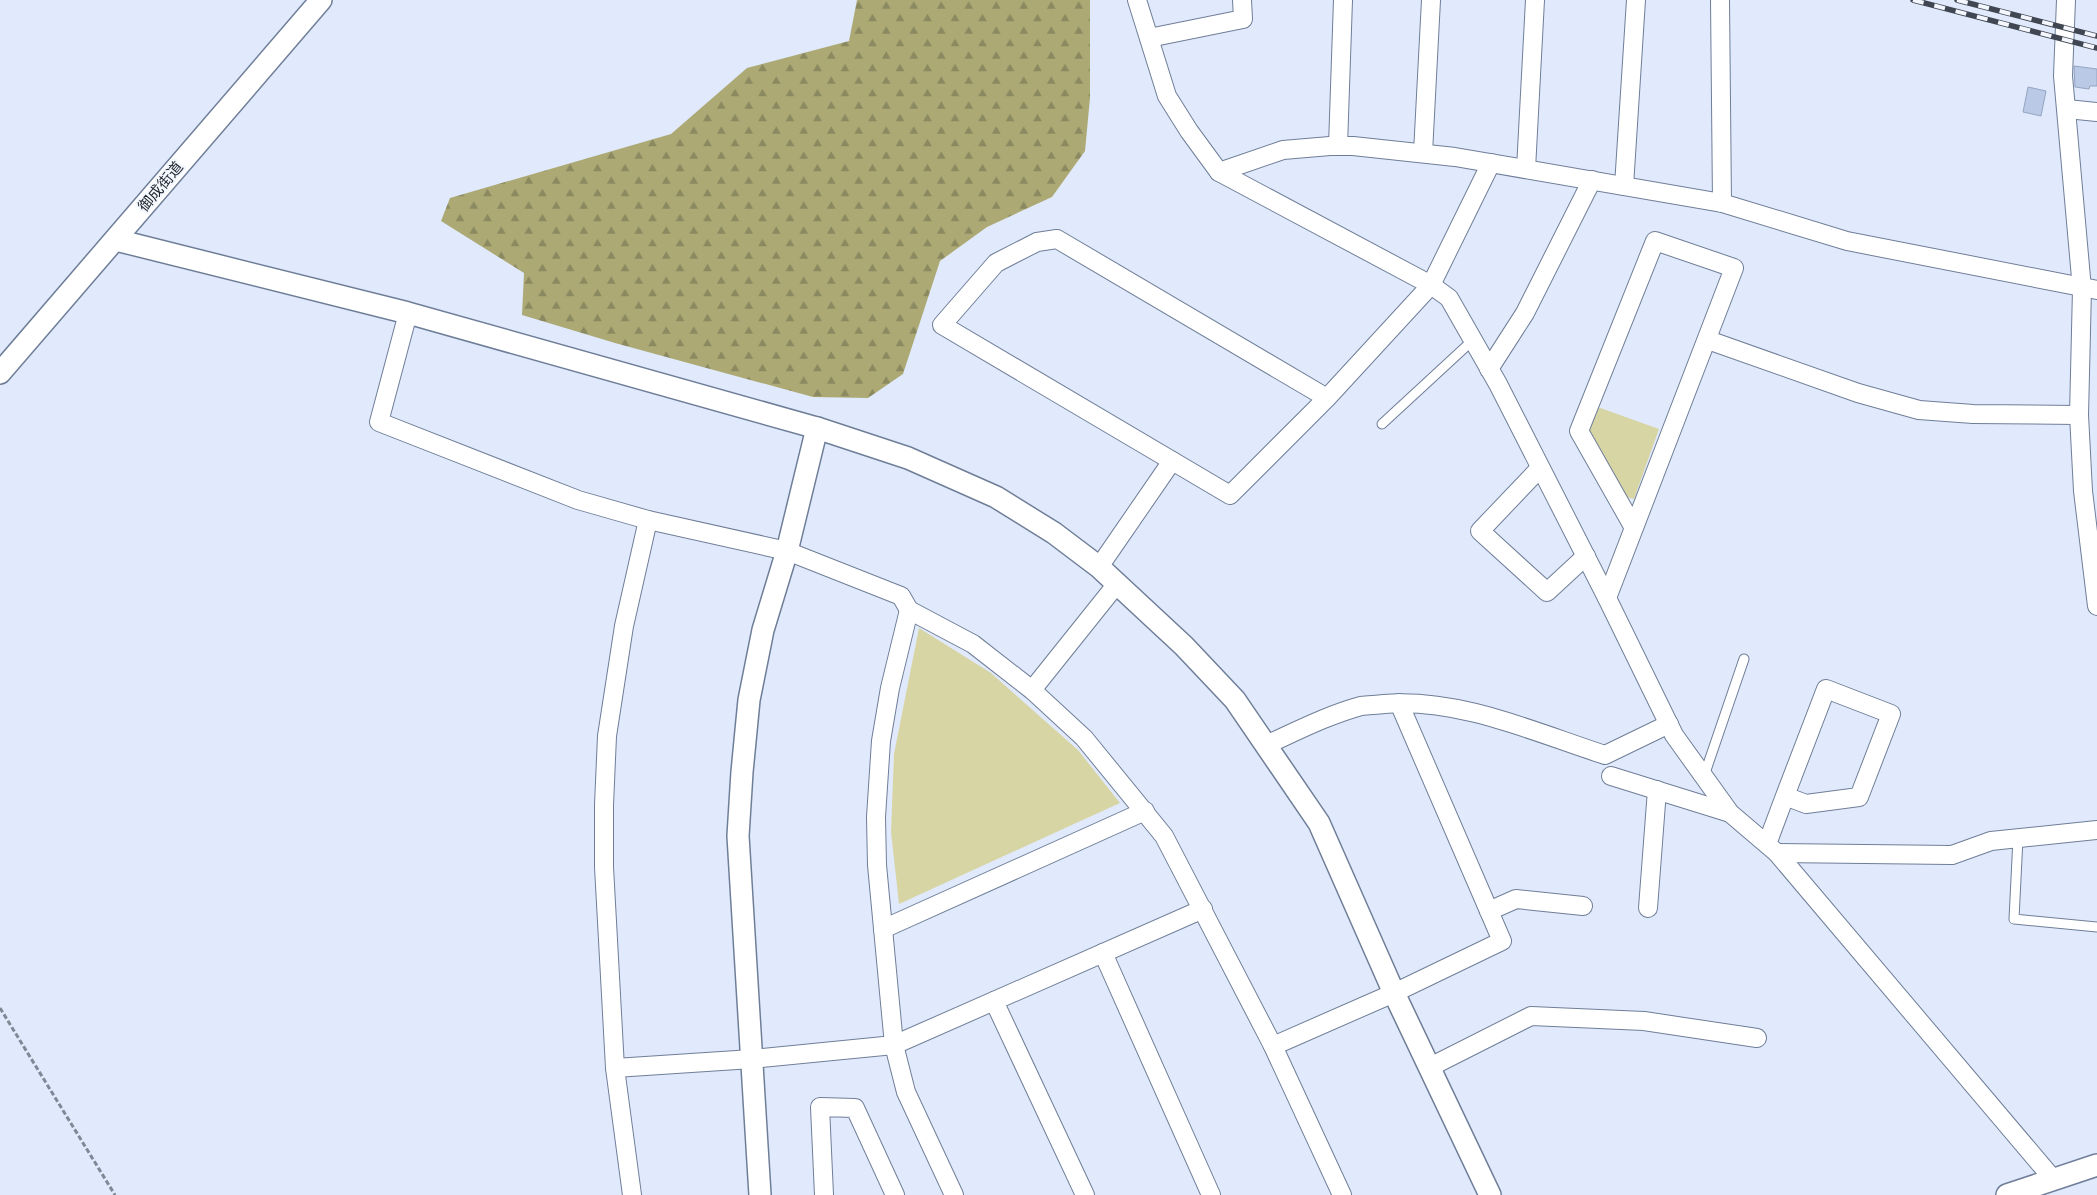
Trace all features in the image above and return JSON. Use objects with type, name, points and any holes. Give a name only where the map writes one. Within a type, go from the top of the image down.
[{"type":"street","name":"御成街道","points":[[0,373],[321,0]]},
{"type":"street","points":[[1138,0],[1167,96],[1189,131],[1219,172],[1431,285],[1449,298],[1489,369],[1608,598],[1674,735],[1730,812],[1772,848],[2049,1186]]},
{"type":"street","points":[[1149,38],[1243,19],[1242,0]]},
{"type":"street","points":[[1338,146],[1343,0]]},
{"type":"street","points":[[1423,153],[1431,0]]},
{"type":"street","points":[[1526,169],[1535,0]]},
{"type":"street","points":[[1624,186],[1636,0]]},
{"type":"street","points":[[1720,0],[1722,203]]},
{"type":"street","points":[[2066,0],[2063,76],[2089,289],[2079,415],[2090,493],[2097,606]]},
{"type":"street","points":[[2067,109],[2097,112]]},
{"type":"street","points":[[1219,172],[1283,150],[1354,146],[1423,153],[1722,203],[1847,241],[2089,289]]},
{"type":"street","points":[[1327,398],[1056,239],[1037,242],[996,263],[942,325],[1230,495],[1327,398],[1431,285],[1491,163]]},
{"type":"street","points":[[1489,369],[1525,313],[1592,180]]},
{"type":"street","points":[[116,240],[408,313],[817,428],[908,458],[996,498],[1054,533],[1099,567],[1116,585],[1184,646],[1235,700],[1319,823],[1394,993],[1490,1195]]},
{"type":"street","points":[[1608,598],[1734,268],[1655,241],[1579,430],[1634,528]]},
{"type":"street","points":[[408,313],[379,422],[578,500],[648,520],[787,551],[901,596],[909,610],[973,644],[1032,690],[1084,738],[1164,836],[1273,1046],[1342,1195]]},
{"type":"street","points":[[1708,340],[1858,393],[1919,410],[1973,414],[2079,415]]},
{"type":"street","points":[[760,1195],[738,836],[742,772],[749,700],[763,630],[787,551],[817,428]]},
{"type":"street","points":[[1099,567],[1172,461]]},
{"type":"street","points":[[1540,468],[1480,531],[1547,592],[1586,556]]},
{"type":"street","points":[[632,1195],[615,1068],[604,867],[607,736],[624,626],[648,520]]},
{"type":"street","points":[[1032,690],[1116,585]]},
{"type":"street","points":[[909,610],[890,688],[881,741],[876,817],[877,865],[894,1045],[906,1092],[952,1195]]},
{"type":"street","points":[[1772,848],[1785,796],[1826,689],[1890,714],[1859,797],[1806,804],[1785,796]]},
{"type":"street","points":[[1266,745],[1318,721],[1363,706],[1399,703],[1441,706],[1468,711],[1605,755],[1669,724]]},
{"type":"street","points":[[1273,1046],[1394,993],[1502,942],[1399,703]]},
{"type":"street","points":[[1611,776],[1730,812]]},
{"type":"street","points":[[1648,908],[1657,790]]},
{"type":"street","points":[[883,929],[1145,812]]},
{"type":"street","points":[[1772,848],[1952,855],[1991,841],[2097,830]]},
{"type":"street","points":[[1489,911],[1516,900],[1583,906]]},
{"type":"street","points":[[615,1068],[752,1059],[894,1045],[1203,909]]},
{"type":"street","points":[[1103,953],[1211,1195]]},
{"type":"street","points":[[994,1001],[1085,1195]]},
{"type":"street","points":[[1430,1067],[1531,1016],[1644,1021],[1757,1038]]},
{"type":"street","points":[[824,1195],[820,1107],[855,1108],[894,1195]]},
{"type":"street","points":[[2007,1195],[2049,1186],[2097,1165]]},
{"type":"lane","points":[[1382,424],[1473,340]]},
{"type":"lane","points":[[1704,776],[1744,659]]},
{"type":"lane","points":[[2018,838],[2014,919],[2097,927]]},
{"type":"path","points":[[0,1008],[115,1195]]},
{"type":"green space","points":[[857,0],[1090,0],[1090,98],[1085,151],[1052,197],[987,227],[940,261],[903,374],[868,398],[813,397],[615,343],[522,315],[524,273],[441,221],[450,198],[671,134],[747,68],[849,41]]},
{"type":"shaded area","points":[[1592,405],[1659,429],[1634,499],[1618,495],[1587,434]]},
{"type":"shaded area","points":[[919,628],[991,673],[1078,750],[1120,803],[899,904],[891,832],[894,754]]},
{"type":"building","points":[[2074,66],[2097,69],[2097,86],[2090,86],[2089,89],[2075,87]]},
{"type":"building","points":[[2028,87],[2046,91],[2041,116],[2023,112]]},
{"type":"railway","points":[[1913,0],[2097,48]]},
{"type":"railway","points":[[1957,0],[2097,36]]}]
